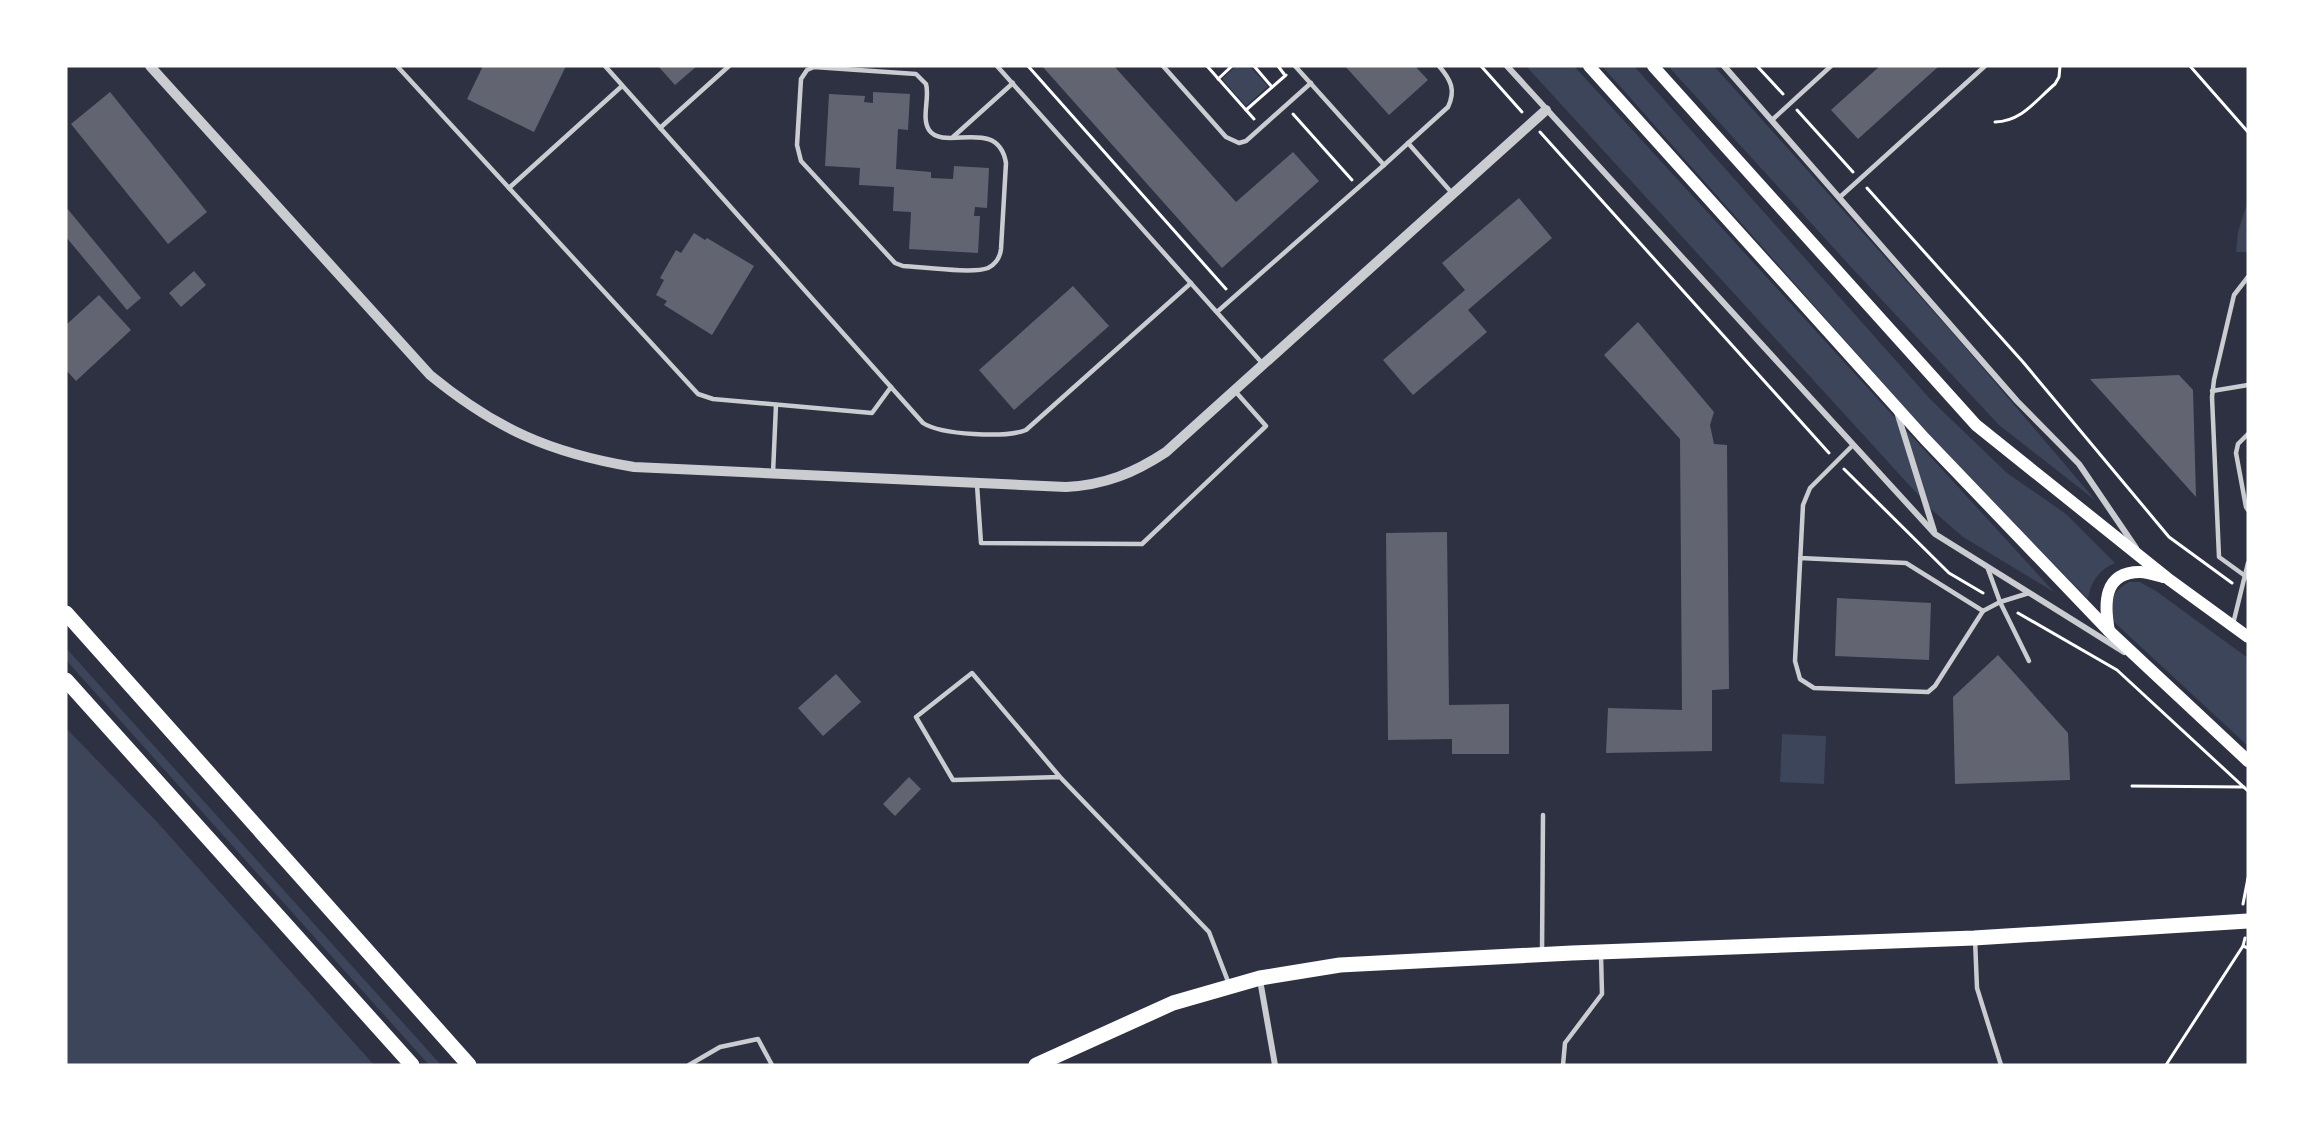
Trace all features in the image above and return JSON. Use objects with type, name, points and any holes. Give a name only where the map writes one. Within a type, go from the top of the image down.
[{"type":"main road","points":[[1589,66],[1895,406],[2109,631],[2248,760]]},
{"type":"main road","points":[[1653,66],[1976,425],[2167,578],[2248,637]]},
{"type":"main road","points":[[2109,631],[2105,609],[2106,594],[2122,574],[2141,571],[2167,578]]},
{"type":"main road","points":[[66,613],[469,1065]]},
{"type":"main road","points":[[66,680],[412,1065]]},
{"type":"main road","points":[[1036,1065],[1173,1003],[1260,978],[1340,965],[1601,952],[1974,938],[2246,920]]},
{"type":"street","points":[[150,66],[408,354],[460,400],[519,435],[571,454],[634,466],[1066,487],[1096,484],[1122,477],[1140,469],[1166,452],[1546,110]]},
{"type":"street","points":[[1507,66],[1935,534],[2147,665]]},
{"type":"street","points":[[1724,66],[2017,401],[2079,464],[2141,556]]},
{"type":"street","points":[[1895,406],[1935,534]]},
{"type":"street","points":[[1260,978],[1275,1065]]},
{"type":"lane","points":[[397,66],[698,394],[713,399],[872,412],[891,387]]},
{"type":"lane","points":[[605,66],[923,423],[933,428],[945,431],[1004,434],[1020,432],[1031,427],[1191,283]]},
{"type":"lane","points":[[660,128],[729,66]]},
{"type":"lane","points":[[998,66],[1263,364]]},
{"type":"lane","points":[[1163,66],[1233,141],[1246,141],[1311,83]]},
{"type":"lane","points":[[1295,66],[1384,165]]},
{"type":"lane","points":[[1217,312],[1448,107],[1453,95],[1452,85],[1439,66]]},
{"type":"lane","points":[[1772,120],[1831,66]]},
{"type":"lane","points":[[1840,197],[1985,66]]},
{"type":"lane","points":[[809,67],[911,73],[920,76],[928,89],[926,119],[928,128],[937,136],[953,137],[988,139],[999,145],[1005,155],[1000,254],[993,265],[977,270],[903,266],[895,263],[801,161],[798,154],[801,79],[809,67]]},
{"type":"lane","points":[[953,137],[1013,83]]},
{"type":"lane","points":[[509,188],[622,86]]},
{"type":"lane","points":[[1408,143],[1453,194]]},
{"type":"lane","points":[[2246,577],[2219,556],[2212,392],[2234,295],[2248,277]]},
{"type":"lane","points":[[2212,392],[2248,385]]},
{"type":"lane","points":[[977,482],[981,543],[1142,544],[1266,426],[1234,390]]},
{"type":"lane","points":[[773,473],[776,405]]},
{"type":"lane","points":[[2248,434],[2238,444],[2236,453],[2248,510]]},
{"type":"lane","points":[[1853,445],[1810,488],[1804,499],[1796,670],[1800,679],[1814,688],[1928,692],[1935,686],[1983,611],[2000,602],[2029,594]]},
{"type":"lane","points":[[1800,558],[1906,563],[1983,611]]},
{"type":"lane","points":[[2232,626],[2248,564]]},
{"type":"lane","points":[[1988,568],[2000,602],[2030,662]]},
{"type":"lane","points":[[1060,777],[953,780],[916,717],[972,673],[1060,777],[1209,932],[1230,987]]},
{"type":"lane","points":[[1542,955],[1543,815]]},
{"type":"lane","points":[[1974,938],[1977,988],[2001,1065]]},
{"type":"lane","points":[[1563,1065],[1565,1042],[1602,994],[1601,952]]},
{"type":"lane","points":[[689,1065],[720,1047],[758,1039],[772,1065]]},
{"type":"path","points":[[1028,66],[1235,298]]},
{"type":"path","points":[[1207,66],[1261,127]]},
{"type":"path","points":[[1218,79],[1232,66]]},
{"type":"path","points":[[1254,66],[1272,87]]},
{"type":"path","points":[[1481,66],[1859,486],[1949,573],[2117,670],[2248,791]]},
{"type":"path","points":[[1757,66],[2024,362],[2169,537],[2241,590]]},
{"type":"path","points":[[1995,122],[2008,122],[2019,116],[2055,84],[2059,77],[2060,66]]},
{"type":"path","points":[[2190,66],[2248,132]]},
{"type":"path","points":[[1246,110],[1286,75]]},
{"type":"path","points":[[1285,106],[1358,187]]},
{"type":"path","points":[[2132,786],[2244,787]]},
{"type":"path","points":[[2243,904],[2248,878]]},
{"type":"path","points":[[2166,1065],[2243,946],[2245,938]]},
{"type":"path","points":[[2243,946],[2248,948]]},
{"type":"shaded area","points":[[1236,66],[1249,66],[1268,86],[1246,106],[1222,79]]},
{"type":"shaded area","points":[[1526,66],[1574,66],[2054,592],[1963,537],[1932,510]]},
{"type":"shaded area","points":[[1602,66],[1634,66],[1931,400],[2007,473],[2066,514],[2115,563],[2104,569],[2097,577],[2088,599],[1944,452]]},
{"type":"shaded area","points":[[1668,66],[1714,66],[1959,340],[2096,501],[1999,425]]},
{"type":"shaded area","points":[[2248,200],[2248,252],[2236,252],[2238,232]]},
{"type":"shaded area","points":[[2129,582],[2140,582],[2156,591],[2248,658],[2248,746],[2112,620],[2113,598],[2118,590]]},
{"type":"shaded area","points":[[66,648],[441,1065],[429,1065],[66,660]]},
{"type":"shaded area","points":[[66,728],[158,823],[374,1065],[66,1065]]},
{"type":"shaded area","points":[[1782,734],[1826,736],[1824,784],[1780,782]]},
{"type":"building","points":[[483,66],[566,66],[534,132],[467,99]]},
{"type":"building","points":[[658,66],[697,66],[675,85]]},
{"type":"building","points":[[1042,66],[1114,66],[1236,202],[1293,152],[1319,181],[1222,268]]},
{"type":"building","points":[[1345,66],[1415,66],[1428,80],[1389,115]]},
{"type":"building","points":[[1880,66],[1939,66],[1858,139],[1831,110]]},
{"type":"building","points":[[110,92],[207,212],[168,244],[71,124]]},
{"type":"building","points":[[873,92],[910,94],[908,130],[898,129],[896,169],[931,172],[931,178],[953,179],[954,166],[989,168],[987,208],[975,207],[974,216],[980,216],[978,253],[909,249],[911,212],[893,211],[894,187],[859,185],[860,168],[825,166],[829,94],[865,96],[864,102],[873,103]]},
{"type":"building","points":[[1519,198],[1552,238],[1468,310],[1487,332],[1413,395],[1383,360],[1465,290],[1442,263]]},
{"type":"building","points":[[66,207],[141,298],[127,310],[66,237]]},
{"type":"building","points":[[694,233],[705,240],[707,238],[754,266],[712,335],[664,305],[667,301],[656,295],[664,280],[660,278],[676,250],[681,253]]},
{"type":"building","points":[[194,271],[206,285],[181,307],[169,293]]},
{"type":"building","points":[[1073,286],[1109,326],[1014,410],[979,370]]},
{"type":"building","points":[[99,295],[131,330],[76,381],[66,370],[66,325]]},
{"type":"building","points":[[1638,322],[1714,412],[1710,425],[1714,444],[1727,445],[1729,689],[1712,690],[1712,751],[1606,753],[1608,708],[1682,710],[1680,439],[1604,355]]},
{"type":"building","points":[[2179,375],[2193,390],[2196,497],[2090,379]]},
{"type":"building","points":[[1447,532],[1449,705],[1509,704],[1509,754],[1452,754],[1452,739],[1388,740],[1386,533]]},
{"type":"building","points":[[1837,598],[1931,603],[1929,660],[1835,656]]},
{"type":"building","points":[[1998,655],[2068,733],[2070,780],[1955,784],[1953,697]]},
{"type":"building","points":[[836,674],[861,702],[823,736],[798,708]]},
{"type":"building","points":[[909,777],[921,789],[895,816],[883,804]]}]
